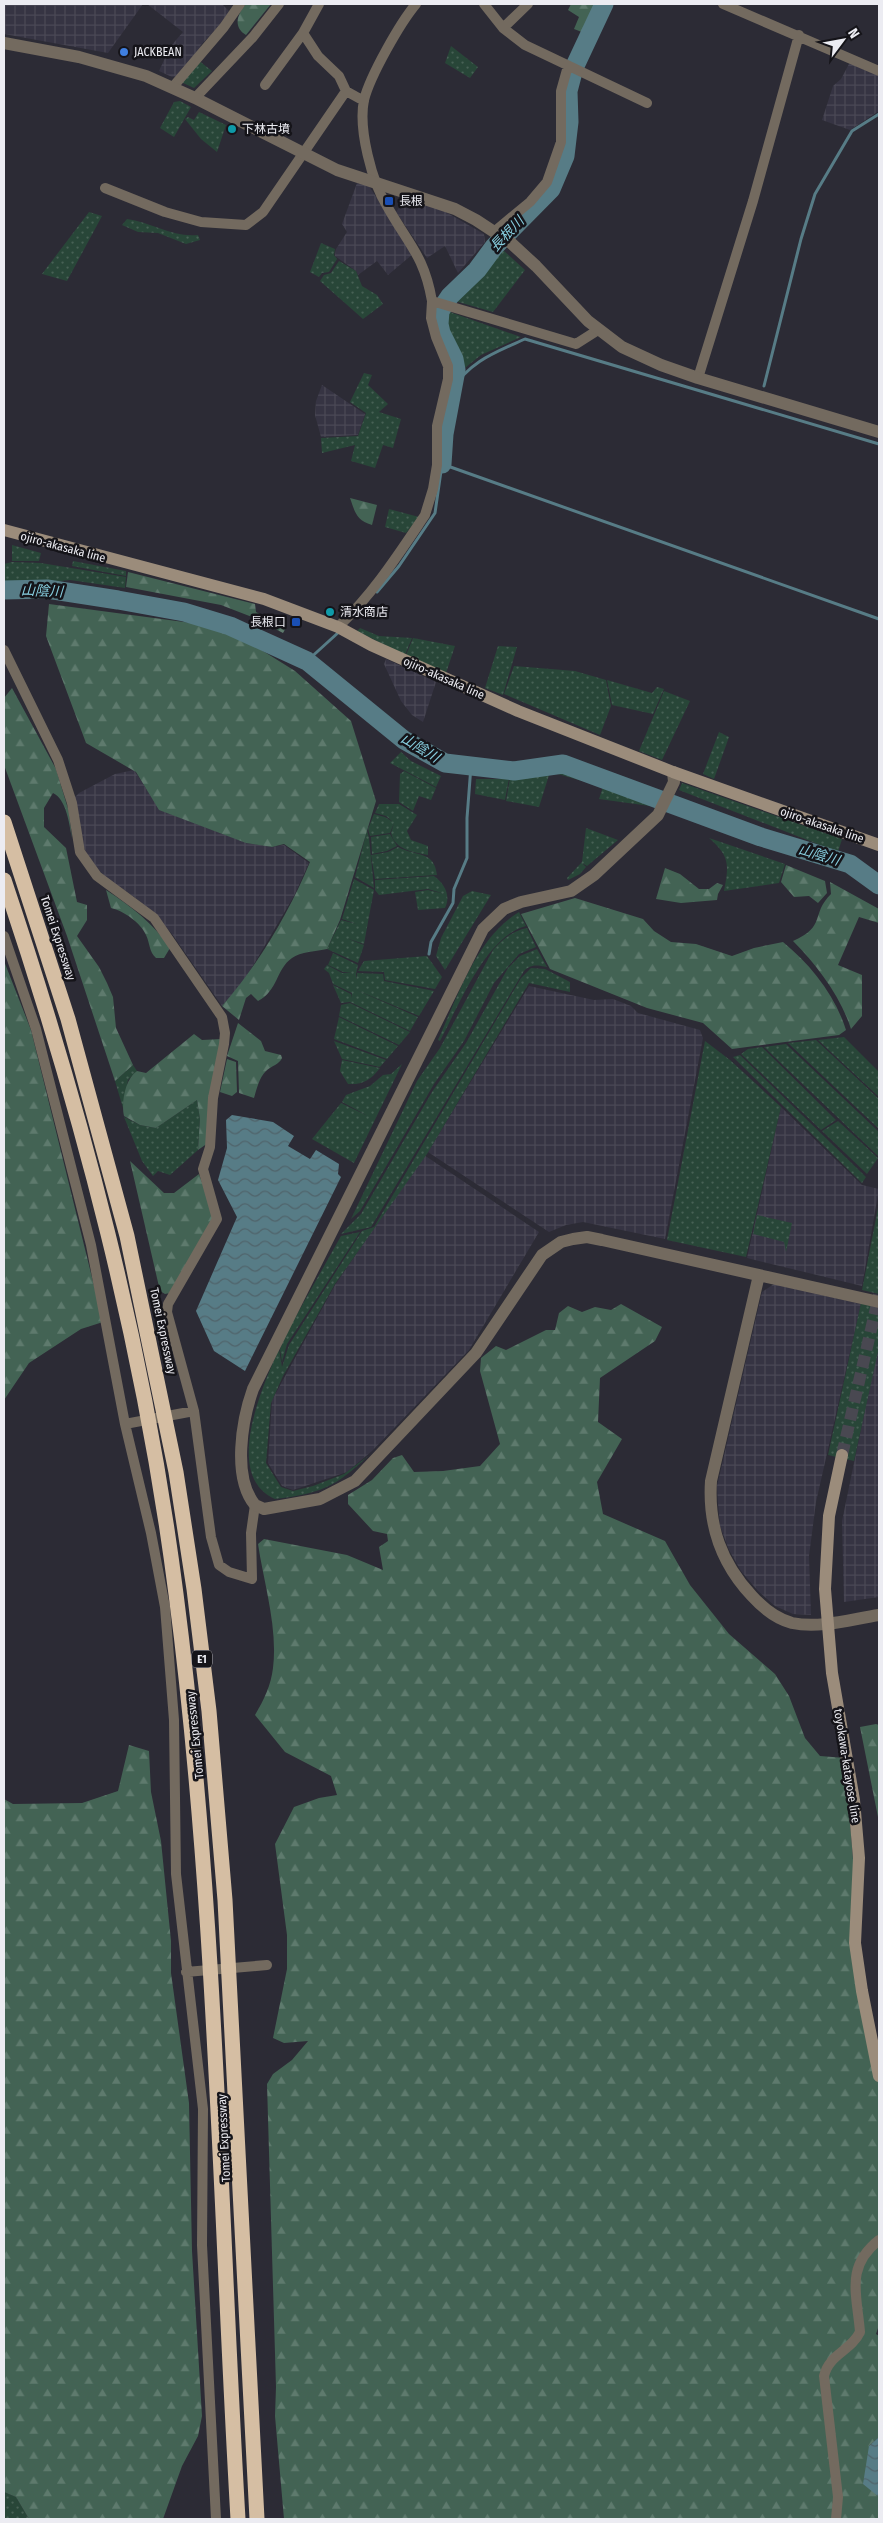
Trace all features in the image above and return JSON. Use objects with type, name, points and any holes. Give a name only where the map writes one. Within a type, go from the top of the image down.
[{"type":"highway","name":"Tomei Expressway","points":[[4,822],[68,1019],[127,1236],[176,1472],[194,1589],[208,1711],[225,1900],[257,2519]]},
{"type":"highway","name":"Tomei Expressway","points":[[4,880],[51,1024],[109,1239],[136,1359],[159,1476],[176,1592],[190,1714],[205,1900],[220,2153],[238,2519]]},
{"type":"main road","name":"ojiro-akasaka line","points":[[4,530],[264,599],[338,627],[371,645],[518,711],[673,777],[879,845]]},
{"type":"main road","name":"toyokawa-katayose line","points":[[842,1455],[829,1516],[825,1554],[825,1589],[832,1673],[854,1800],[859,1858],[855,1943],[862,1991],[879,2076]]},
{"type":"street","points":[[172,88],[224,27],[240,4]]},
{"type":"street","points":[[195,98],[253,37],[279,4]]},
{"type":"street","points":[[266,85],[303,33],[319,4]]},
{"type":"street","points":[[338,627],[359,607],[382,578],[425,515],[434,489],[437,465],[437,426],[448,379],[448,366],[433,326],[436,301],[428,276],[421,258],[387,206],[370,171],[364,126],[364,101],[402,21],[416,4]]},
{"type":"street","points":[[484,4],[502,28],[526,45],[568,66],[582,70],[647,103]]},
{"type":"street","points":[[502,28],[528,4]]},
{"type":"street","points":[[723,4],[879,71]]},
{"type":"street","points":[[303,33],[318,56],[339,76],[346,91],[364,101]]},
{"type":"street","points":[[698,378],[753,201],[799,36]]},
{"type":"street","points":[[4,43],[117,66],[195,98],[337,170],[374,180],[455,209],[497,233],[510,243],[536,266],[598,330],[636,354],[698,378],[879,432]]},
{"type":"street","points":[[497,233],[530,202],[547,182],[561,142],[562,91],[568,66]]},
{"type":"street","points":[[105,188],[165,212],[201,222],[246,225],[263,212],[302,152],[346,91]]},
{"type":"street","points":[[436,301],[576,344],[598,330]]},
{"type":"street","points":[[4,650],[58,760],[72,803],[80,852],[97,876],[154,918],[165,931],[218,1008],[224,1024],[224,1044],[213,1098],[210,1147],[203,1169],[217,1219],[168,1304],[167,1312],[194,1411],[211,1536],[219,1565],[228,1572],[252,1578],[251,1533],[255,1505]]},
{"type":"street","points":[[673,777],[662,809],[651,822],[594,876],[571,890],[520,902],[504,908],[483,928],[348,1202],[252,1388],[242,1435],[242,1462],[246,1490],[255,1505],[264,1509],[320,1499],[354,1481],[476,1353],[505,1312],[533,1266],[542,1255],[561,1242],[587,1237],[879,1302]]},
{"type":"street","points":[[4,936],[36,1029],[91,1245],[130,1423],[165,1607],[174,1720],[176,1874],[190,1971],[203,2109],[202,2245],[216,2519]]},
{"type":"street","points":[[759,1275],[711,1481],[710,1498],[714,1530],[724,1560],[733,1574],[766,1609],[790,1622],[804,1624],[828,1623],[879,1615]]},
{"type":"street","points":[[130,1423],[194,1411]]},
{"type":"street","points":[[190,1971],[267,1965]]},
{"type":"street","points":[[836,2519],[838,2497],[824,2376],[831,2360],[856,2342],[860,2332],[856,2270],[861,2258],[879,2240]]},
{"type":"shaded area","points":[[4,4],[143,4],[108,53],[4,34]]},
{"type":"shaded area","points":[[147,4],[222,4],[231,13],[200,46],[202,47],[177,76],[172,77],[159,71],[170,47],[183,32]]},
{"type":"shaded area","points":[[850,62],[879,74],[879,111],[850,130],[822,120],[833,86],[841,79]]},
{"type":"shaded area","points":[[357,183],[369,186],[413,254],[388,275],[377,261],[358,275],[356,271],[335,256],[336,249],[347,232],[342,224]]},
{"type":"shaded area","points":[[406,198],[444,211],[484,234],[485,242],[458,273],[445,246],[427,258],[396,212]]},
{"type":"shaded area","points":[[322,385],[365,414],[358,435],[321,437],[315,415],[316,401]]},
{"type":"shaded area","points":[[386,659],[436,682],[423,722],[412,715],[401,701],[384,664]]},
{"type":"shaded area","points":[[134,770],[160,810],[247,843],[272,847],[284,845],[309,863],[294,896],[244,981],[222,1006],[172,934],[152,911],[126,891],[108,881],[88,857],[80,837],[73,799],[79,793],[115,774]]},
{"type":"shaded area","points":[[529,986],[594,1000],[613,999],[631,1006],[638,1013],[700,1030],[703,1038],[665,1239],[583,1222],[566,1225],[549,1232],[428,1152]]},
{"type":"shaded area","points":[[781,1107],[862,1185],[879,1189],[862,1286],[747,1258]]},
{"type":"shaded area","points":[[424,1155],[539,1232],[469,1350],[372,1451],[347,1472],[293,1490],[282,1486],[268,1463],[272,1400],[335,1285]]},
{"type":"shaded area","points":[[774,1284],[861,1304],[816,1502],[809,1556],[811,1615],[793,1614],[775,1606],[758,1591],[741,1571],[729,1550],[720,1526],[717,1486],[762,1292]]},
{"type":"shaded area","points":[[879,1342],[879,1597],[844,1602],[842,1521]]},
{"type":"green space","points":[[246,4],[271,4],[246,35],[239,28],[238,20]]},
{"type":"green space","points":[[571,4],[601,4],[587,34],[574,29],[579,17],[568,10]]},
{"type":"green space","points":[[451,46],[478,67],[470,78],[445,63]]},
{"type":"green space","points":[[198,60],[212,71],[194,88],[181,82]]},
{"type":"green space","points":[[180,101],[191,107],[174,137],[160,128],[174,102]]},
{"type":"green space","points":[[199,112],[226,125],[217,152],[201,139],[185,119],[188,117],[194,120]]},
{"type":"green space","points":[[89,212],[102,216],[67,281],[42,274]]},
{"type":"green space","points":[[127,219],[171,232],[198,235],[200,240],[186,244],[158,233],[138,232],[122,225]]},
{"type":"green space","points":[[321,243],[335,249],[334,255],[337,259],[329,272],[322,273],[319,277],[310,272]]},
{"type":"green space","points":[[502,249],[525,270],[493,312],[455,301]]},
{"type":"green space","points":[[339,261],[356,271],[362,286],[377,295],[383,304],[363,319],[320,281],[324,275],[331,273]]},
{"type":"green space","points":[[447,311],[521,337],[481,355],[461,371],[457,351],[445,330]]},
{"type":"green space","points":[[364,373],[372,375],[368,385],[388,404],[379,412],[401,419],[393,448],[383,445],[375,468],[351,461],[355,445],[322,453],[321,438],[358,436],[366,413],[350,402]]},
{"type":"green space","points":[[350,498],[377,505],[372,525],[359,518]]},
{"type":"green space","points":[[389,509],[419,517],[406,533],[385,527]]},
{"type":"green space","points":[[12,545],[41,553],[39,561],[12,561]]},
{"type":"green space","points":[[73,561],[126,571],[126,576],[72,566]]},
{"type":"green space","points":[[12,562],[41,563],[126,577],[125,588],[70,580],[53,582],[45,586],[24,584],[4,587],[4,564]]},
{"type":"green space","points":[[128,572],[255,604],[256,612],[286,628],[283,633],[252,617],[221,605],[126,587]]},
{"type":"green space","points":[[49,604],[214,626],[255,646],[295,671],[351,721],[376,801],[340,920],[327,949],[304,953],[292,958],[283,968],[270,992],[265,997],[258,1001],[251,994],[246,998],[239,1020],[222,1006],[272,938],[310,862],[284,844],[272,847],[246,843],[159,810],[136,772],[86,743],[46,636]]},
{"type":"green space","points":[[360,628],[379,636],[412,638],[405,655],[357,631]]},
{"type":"green space","points":[[413,638],[455,646],[446,673],[406,655]]},
{"type":"green space","points":[[498,646],[517,647],[503,695],[485,688]]},
{"type":"green space","points":[[514,666],[575,671],[606,680],[611,706],[600,735],[504,694]]},
{"type":"green space","points":[[607,680],[652,693],[657,687],[664,689],[653,714],[612,705]]},
{"type":"green space","points":[[12,688],[56,769],[69,812],[72,838],[64,807],[58,796],[53,793],[44,808],[44,827],[66,848],[77,902],[87,905],[87,920],[77,936],[99,967],[107,983],[113,997],[116,1028],[133,1065],[115,1081],[67,936],[4,765],[4,698]]},
{"type":"green space","points":[[664,691],[690,701],[662,760],[639,751]]},
{"type":"green space","points":[[719,732],[729,737],[714,779],[703,774]]},
{"type":"green space","points":[[401,752],[411,761],[441,776],[436,787],[390,763]]},
{"type":"green space","points":[[404,771],[436,788],[431,800],[419,796],[413,811],[399,802],[400,774]]},
{"type":"green space","points":[[550,772],[539,807],[506,801],[510,778]]},
{"type":"green space","points":[[551,772],[576,773],[653,801],[650,806],[599,799],[603,787]]},
{"type":"green space","points":[[476,779],[509,779],[505,800],[475,794]]},
{"type":"green space","points":[[682,783],[842,839],[838,852],[679,790]]},
{"type":"green space","points":[[379,804],[399,804],[417,815],[407,831],[411,840],[428,846],[428,855],[405,849],[396,843],[391,833],[394,823],[390,833],[370,836],[368,829],[374,814],[385,817],[393,822],[386,816],[375,813]]},
{"type":"green space","points":[[586,828],[618,840],[587,866],[582,863],[586,867],[580,874],[568,880],[567,878],[582,862]]},
{"type":"green space","points":[[367,830],[369,838],[374,888],[355,877]]},
{"type":"green space","points":[[390,834],[397,846],[387,851],[372,854],[371,837]]},
{"type":"green space","points":[[709,838],[785,864],[779,883],[724,891],[727,874],[726,861],[721,850]]},
{"type":"green space","points":[[398,847],[424,855],[432,861],[437,875],[375,879],[371,855],[388,852]]},
{"type":"green space","points":[[786,865],[825,881],[827,893],[818,903],[809,896],[794,897],[781,882]]},
{"type":"green space","points":[[665,868],[680,874],[699,889],[709,889],[717,883],[723,885],[717,900],[681,903],[656,899]]},
{"type":"green space","points":[[434,876],[446,890],[447,904],[445,908],[418,910],[415,892],[428,890],[445,894],[428,889],[379,895],[375,890],[375,880]]},
{"type":"green space","points":[[354,879],[374,890],[364,944],[346,938],[364,945],[358,963],[327,949],[341,920],[357,924],[342,919]]},
{"type":"green space","points":[[830,882],[879,909],[879,923],[859,917],[838,965],[862,975],[862,1016],[851,1029],[835,993],[811,960],[793,941],[804,936],[814,925],[821,908],[831,894]]},
{"type":"green space","points":[[106,890],[133,909],[163,939],[170,948],[164,958],[156,958],[154,956],[144,931],[132,918],[111,908]]},
{"type":"green space","points":[[472,891],[491,895],[445,970],[436,956],[441,938],[463,896]]},
{"type":"green space","points":[[575,898],[643,919],[654,931],[671,942],[696,944],[732,956],[754,948],[783,942],[803,961],[829,993],[846,1030],[839,1035],[732,1049],[703,1023],[647,1008],[550,969],[521,914]]},
{"type":"green space","points":[[519,912],[526,926],[512,932],[498,943],[486,957],[465,991],[440,1041],[438,1040],[461,987],[480,952],[504,923]]},
{"type":"green space","points":[[527,928],[536,947],[519,954],[494,983],[464,1041],[434,1084],[360,1211],[351,1219],[417,1081],[440,1048],[493,950],[508,936]]},
{"type":"green space","points":[[537,949],[547,967],[534,966],[524,971],[371,1227],[341,1234],[361,1214],[432,1092],[466,1043],[508,968],[520,956]]},
{"type":"green space","points":[[333,953],[358,965],[356,974],[357,979],[357,973],[383,974],[384,981],[434,991],[419,1016],[354,989],[418,1017],[410,1031],[350,1002],[341,1003],[333,985],[351,994],[351,998],[352,993],[333,984],[329,973],[324,969],[327,965],[342,973],[352,973],[343,972],[328,965]]},
{"type":"green space","points":[[427,956],[442,977],[435,989],[385,980],[384,972],[358,971],[364,961]]},
{"type":"green space","points":[[4,961],[31,1030],[103,1322],[81,1329],[29,1363],[4,1400]]},
{"type":"green space","points":[[531,968],[545,969],[570,982],[570,992],[529,983],[427,1154],[335,1284],[283,1376],[271,1403],[266,1463],[281,1487],[293,1491],[313,1486],[344,1474],[368,1456],[357,1467],[326,1487],[304,1495],[275,1499],[259,1487],[251,1471],[249,1451],[251,1429],[257,1406],[279,1349],[282,1367],[289,1345],[362,1231],[374,1227],[521,978]]},
{"type":"green space","points":[[350,1003],[410,1032],[399,1045],[339,1016],[341,1005]]},
{"type":"green space","points":[[339,1017],[398,1046],[387,1059],[334,1039]]},
{"type":"green space","points":[[238,1023],[261,1041],[265,1051],[281,1055],[282,1058],[264,1074],[258,1083],[254,1098],[239,1093],[238,1061],[227,1056]]},
{"type":"green space","points":[[194,1034],[202,1040],[222,1039],[208,1143],[198,1150],[200,1119],[197,1100],[156,1128],[140,1125],[124,1116],[123,1111],[125,1092],[133,1075],[137,1071],[146,1073]]},
{"type":"green space","points":[[844,1037],[879,1072],[879,1097],[818,1040]]},
{"type":"green space","points":[[816,1040],[879,1099],[879,1129],[788,1043]]},
{"type":"green space","points":[[334,1041],[386,1060],[380,1067],[342,1059]]},
{"type":"green space","points":[[705,1041],[730,1060],[781,1107],[746,1257],[667,1240]]},
{"type":"green space","points":[[786,1044],[879,1132],[879,1157],[764,1047]]},
{"type":"green space","points":[[762,1047],[836,1120],[821,1130],[741,1054],[748,1049]]},
{"type":"green space","points":[[740,1055],[866,1177],[862,1183],[733,1057]]},
{"type":"green space","points":[[227,1059],[236,1062],[237,1092],[232,1096],[220,1092]]},
{"type":"green space","points":[[342,1060],[380,1068],[366,1081],[358,1084],[348,1084],[340,1071]]},
{"type":"green space","points":[[402,1064],[354,1163],[312,1139],[341,1103],[368,1116],[342,1102],[346,1095],[370,1086],[383,1075],[391,1074]]},
{"type":"green space","points":[[133,1065],[137,1071],[128,1080],[123,1108],[115,1081]]},
{"type":"green space","points":[[197,1100],[200,1119],[198,1150],[170,1175],[158,1171],[153,1176],[142,1161],[124,1117],[140,1125],[156,1128]]},
{"type":"green space","points":[[838,1121],[878,1158],[867,1174],[822,1131]]},
{"type":"green space","points":[[130,1161],[164,1193],[174,1193],[199,1174],[212,1209],[213,1219],[170,1293],[165,1294],[160,1291]]},
{"type":"green space","points":[[879,1203],[879,1294],[862,1290]]},
{"type":"green space","points":[[757,1215],[792,1223],[786,1252],[784,1242],[753,1234]]},
{"type":"green space","points":[[360,1232],[287,1344],[282,1362],[280,1349],[287,1332],[341,1236]]},
{"type":"green space","points":[[861,1303],[879,1308],[879,1347],[854,1461],[828,1455]]},
{"type":"green space","points":[[621,1304],[662,1327],[655,1341],[600,1378],[598,1422],[622,1439],[597,1482],[603,1514],[665,1541],[690,1585],[729,1634],[775,1674],[789,1696],[805,1738],[820,1756],[845,1758],[860,1948],[879,2075],[879,2325],[876,2334],[879,2336],[879,2437],[869,2446],[879,2497],[879,2519],[284,2519],[275,2416],[276,2387],[267,2084],[273,2074],[292,2060],[308,2041],[284,2043],[273,2038],[287,1969],[287,1935],[275,1844],[294,1807],[319,1798],[337,1795],[331,1776],[285,1752],[255,1715],[269,1686],[274,1653],[270,1606],[258,1544],[264,1539],[347,1555],[383,1570],[379,1547],[388,1541],[387,1534],[373,1531],[348,1504],[348,1495],[372,1480],[393,1458],[402,1455],[414,1472],[443,1471],[480,1466],[500,1444],[480,1371],[481,1358],[496,1346],[506,1350],[546,1330],[555,1330],[559,1313],[568,1306],[582,1312],[595,1307],[611,1310]]},
{"type":"green space","points":[[879,1725],[879,1822],[860,1727]]},
{"type":"green space","points":[[129,1745],[149,1751],[151,1792],[161,1841],[171,1941],[171,1973],[189,2103],[192,2251],[202,2416],[198,2436],[182,2466],[163,2519],[29,2519],[16,2497],[4,2492],[4,1799],[13,1804],[82,1803],[118,1791]]},
{"type":"green space","points":[[4,2492],[16,2497],[29,2519],[4,2519]]},
{"type":"water","points":[[232,1115],[273,1122],[294,1136],[288,1146],[310,1159],[316,1150],[339,1164],[338,1174],[341,1177],[245,1371],[214,1351],[196,1311],[237,1217],[218,1180],[227,1148],[226,1120]]},
{"type":"water","points":[[879,2437],[879,2497],[863,2484],[869,2446]]},
{"type":"waterway","name":"長根川","points":[[442,464],[444,434],[456,370],[454,359],[441,333],[439,324],[440,311],[450,296],[477,270],[494,247],[551,189],[565,156],[569,122],[568,91],[574,68],[604,4]]},
{"type":"waterway","points":[[764,386],[801,239],[815,194],[852,131],[879,114]]},
{"type":"waterway","points":[[451,391],[466,372],[483,359],[525,339],[879,444]]},
{"type":"waterway","points":[[377,592],[399,566],[435,513],[442,464],[879,619]]},
{"type":"waterway","name":"山陰川","points":[[4,590],[47,589],[118,600],[184,612],[230,626],[307,661],[404,740],[445,763],[514,771],[563,764],[761,837],[850,864],[879,885]]},
{"type":"waterway","points":[[307,661],[340,631]]},
{"type":"waterway","points":[[429,954],[431,942],[453,903],[454,889],[467,858],[467,818],[471,766]]},
{"type":"tunnel","points":[[842,1455],[879,1295]]},
{"type":"place","name":"JACKBEAN","points":[[124,52]]},
{"type":"place","name":"下林古墳","points":[[232,129]]},
{"type":"place","name":"長根","points":[[389,201]]},
{"type":"place","name":"清水商店","points":[[330,612]]},
{"type":"place","name":"長根口","points":[[296,622]]}]
